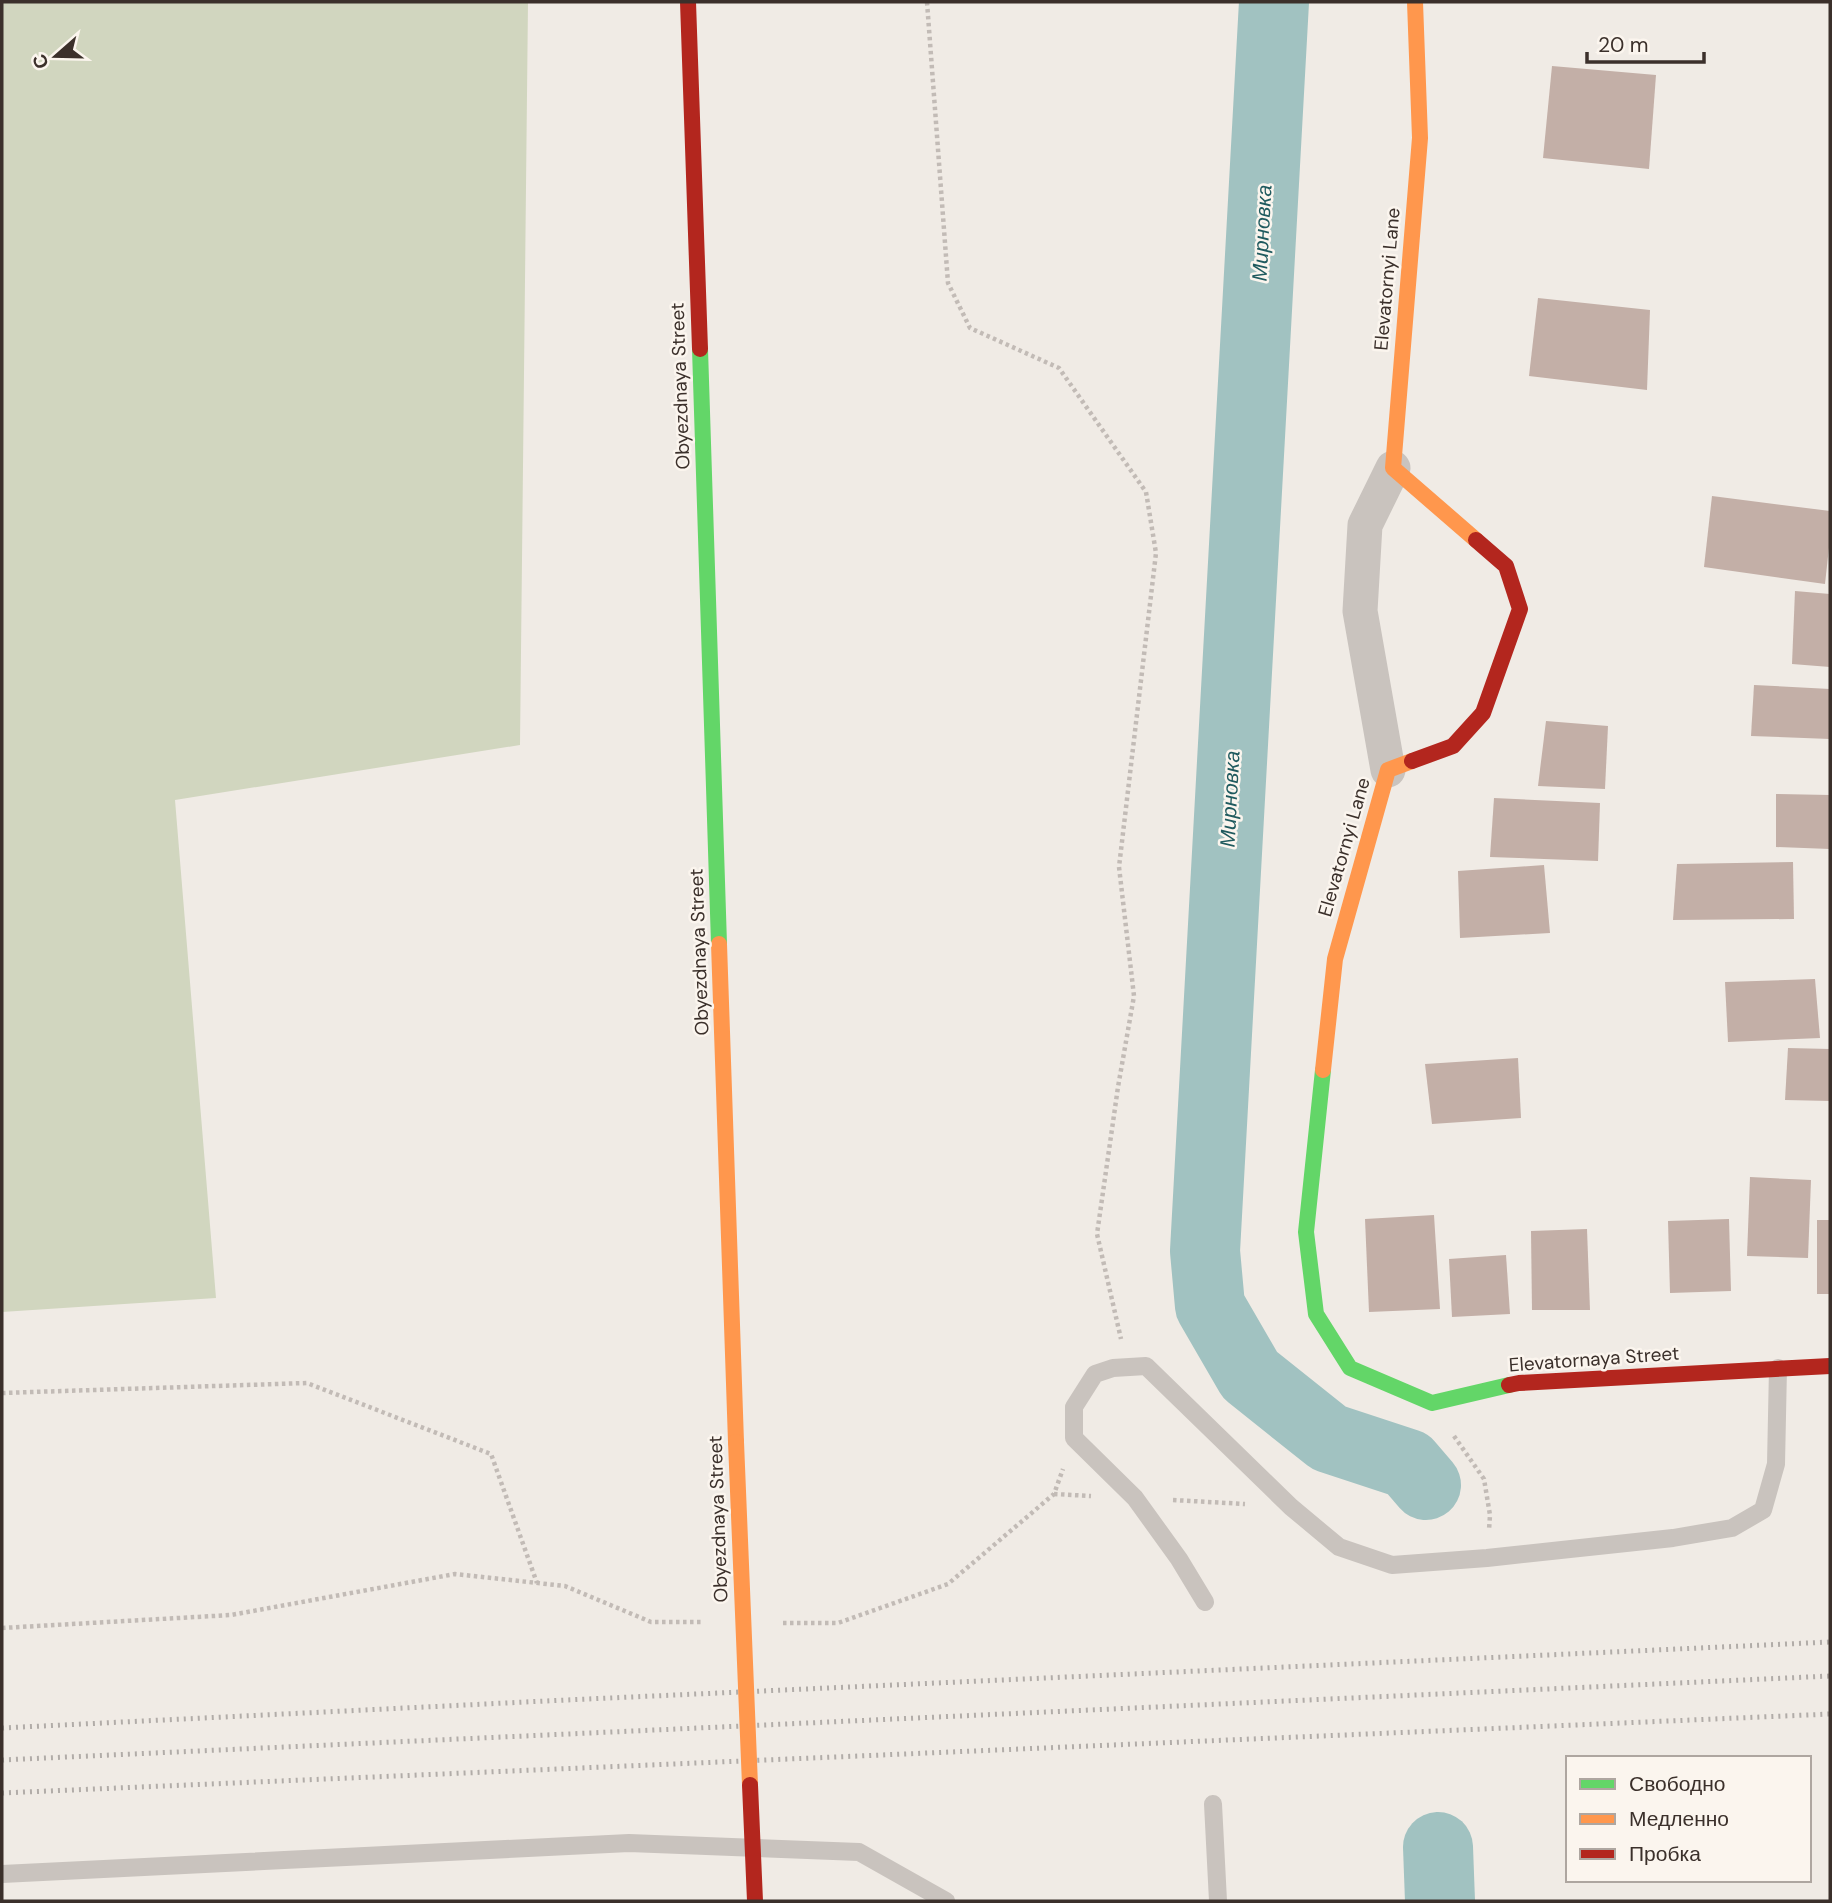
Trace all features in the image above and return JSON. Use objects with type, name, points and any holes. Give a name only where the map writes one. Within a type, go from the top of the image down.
[{"type":"main road","name":"Obyezdnaya Street","points":[[688,2],[736,1442],[755,1901]]},
{"type":"main road","name":"Elevatornyi Lane","points":[[1415,2],[1420,138],[1393,468],[1506,566],[1520,609],[1483,713],[1453,746],[1388,770],[1335,959],[1306,1232],[1315,1314],[1350,1368],[1432,1403]]},
{"type":"main road","name":"Elevatornaya Street","points":[[1432,1403],[1519,1383],[1830,1366]]},
{"type":"street","points":[[1388,770],[1360,611],[1365,525],[1393,468]]},
{"type":"lane","points":[[1205,1602],[1179,1559],[1135,1498],[1074,1438],[1074,1408],[1096,1374],[1113,1368],[1146,1366],[1291,1507],[1339,1547],[1392,1565],[1487,1558],[1673,1538],[1732,1528],[1763,1510],[1776,1464],[1778,1368]]},
{"type":"lane","points":[[1213,1804],[1218,1901]]},
{"type":"lane","points":[[2,1874],[629,1843],[859,1852],[946,1901]]},
{"type":"path","points":[[927,2],[948,282],[971,328],[1059,368],[1146,492],[1156,553],[1119,867],[1134,996],[1097,1234],[1128,1367]]},
{"type":"path","points":[[2,1393],[307,1382],[491,1454],[537,1583]]},
{"type":"path","points":[[1432,1403],[1484,1479],[1490,1515],[1487,1558]]},
{"type":"path","points":[[771,1622],[838,1623],[948,1584],[1054,1494],[1074,1438]]},
{"type":"path","points":[[2,1628],[231,1615],[456,1574],[565,1586],[652,1622],[705,1622]]},
{"type":"green space","points":[[2,2],[528,2],[520,745],[175,800],[216,1298],[2,1312]]},
{"type":"building","points":[[1552,66],[1656,75],[1649,169],[1543,158]]},
{"type":"building","points":[[1538,298],[1650,310],[1647,390],[1529,376]]},
{"type":"building","points":[[1712,496],[1830,511],[1825,584],[1704,567]]},
{"type":"building","points":[[1795,591],[1830,594],[1830,667],[1792,664]]},
{"type":"building","points":[[1754,685],[1830,689],[1830,739],[1751,736]]},
{"type":"building","points":[[1546,721],[1608,726],[1605,789],[1538,786]]},
{"type":"building","points":[[1776,794],[1830,795],[1830,849],[1776,847]]},
{"type":"building","points":[[1494,798],[1600,803],[1598,861],[1490,857]]},
{"type":"building","points":[[1793,862],[1794,919],[1673,920],[1677,864]]},
{"type":"building","points":[[1544,865],[1550,933],[1460,938],[1458,871]]},
{"type":"building","points":[[1815,979],[1820,1038],[1728,1042],[1725,982]]},
{"type":"building","points":[[1788,1048],[1830,1049],[1830,1101],[1785,1100]]},
{"type":"building","points":[[1518,1058],[1521,1118],[1432,1124],[1425,1064]]},
{"type":"building","points":[[1750,1177],[1811,1180],[1808,1258],[1747,1256]]},
{"type":"building","points":[[1434,1215],[1440,1309],[1369,1312],[1365,1219]]},
{"type":"building","points":[[1729,1219],[1731,1291],[1670,1293],[1668,1221]]},
{"type":"building","points":[[1817,1220],[1830,1220],[1830,1294],[1817,1294]]},
{"type":"building","points":[[1587,1229],[1590,1310],[1532,1310],[1531,1231]]},
{"type":"building","points":[[1506,1255],[1510,1314],[1452,1317],[1449,1259]]},
{"type":"waterway","name":"Мирновка","points":[[1274,2],[1205,1251],[1210,1306],[1250,1375],[1329,1438],[1408,1464],[1426,1485]]},
{"type":"waterway","name":"Мирновка","points":[[1438,1847],[1440,1901]]},
{"type":"railway","points":[[2,1728],[1830,1642]]},
{"type":"railway","points":[[2,1760],[1830,1676]]},
{"type":"railway","points":[[2,1793],[1830,1714]]},
{"type":"traffic: fast","points":[[700,349],[719,944]]},
{"type":"traffic: fast","points":[[1323,1070],[1306,1232],[1316,1314],[1350,1368],[1432,1403],[1509,1385]]},
{"type":"traffic: slow","points":[[1415,2],[1420,138],[1393,468],[1476,540]]},
{"type":"traffic: slow","points":[[1323,1070],[1335,959],[1388,770],[1412,761]]},
{"type":"traffic: slow","points":[[719,944],[736,1442]]},
{"type":"traffic: slow","points":[[736,1442],[750,1785]]},
{"type":"traffic: jam","points":[[688,2],[700,349]]},
{"type":"traffic: jam","points":[[1412,761],[1453,746],[1483,713],[1520,609],[1506,566],[1476,540]]},
{"type":"traffic: jam","points":[[1509,1385],[1830,1366]]},
{"type":"traffic: jam","points":[[750,1785],[755,1901]]}]
